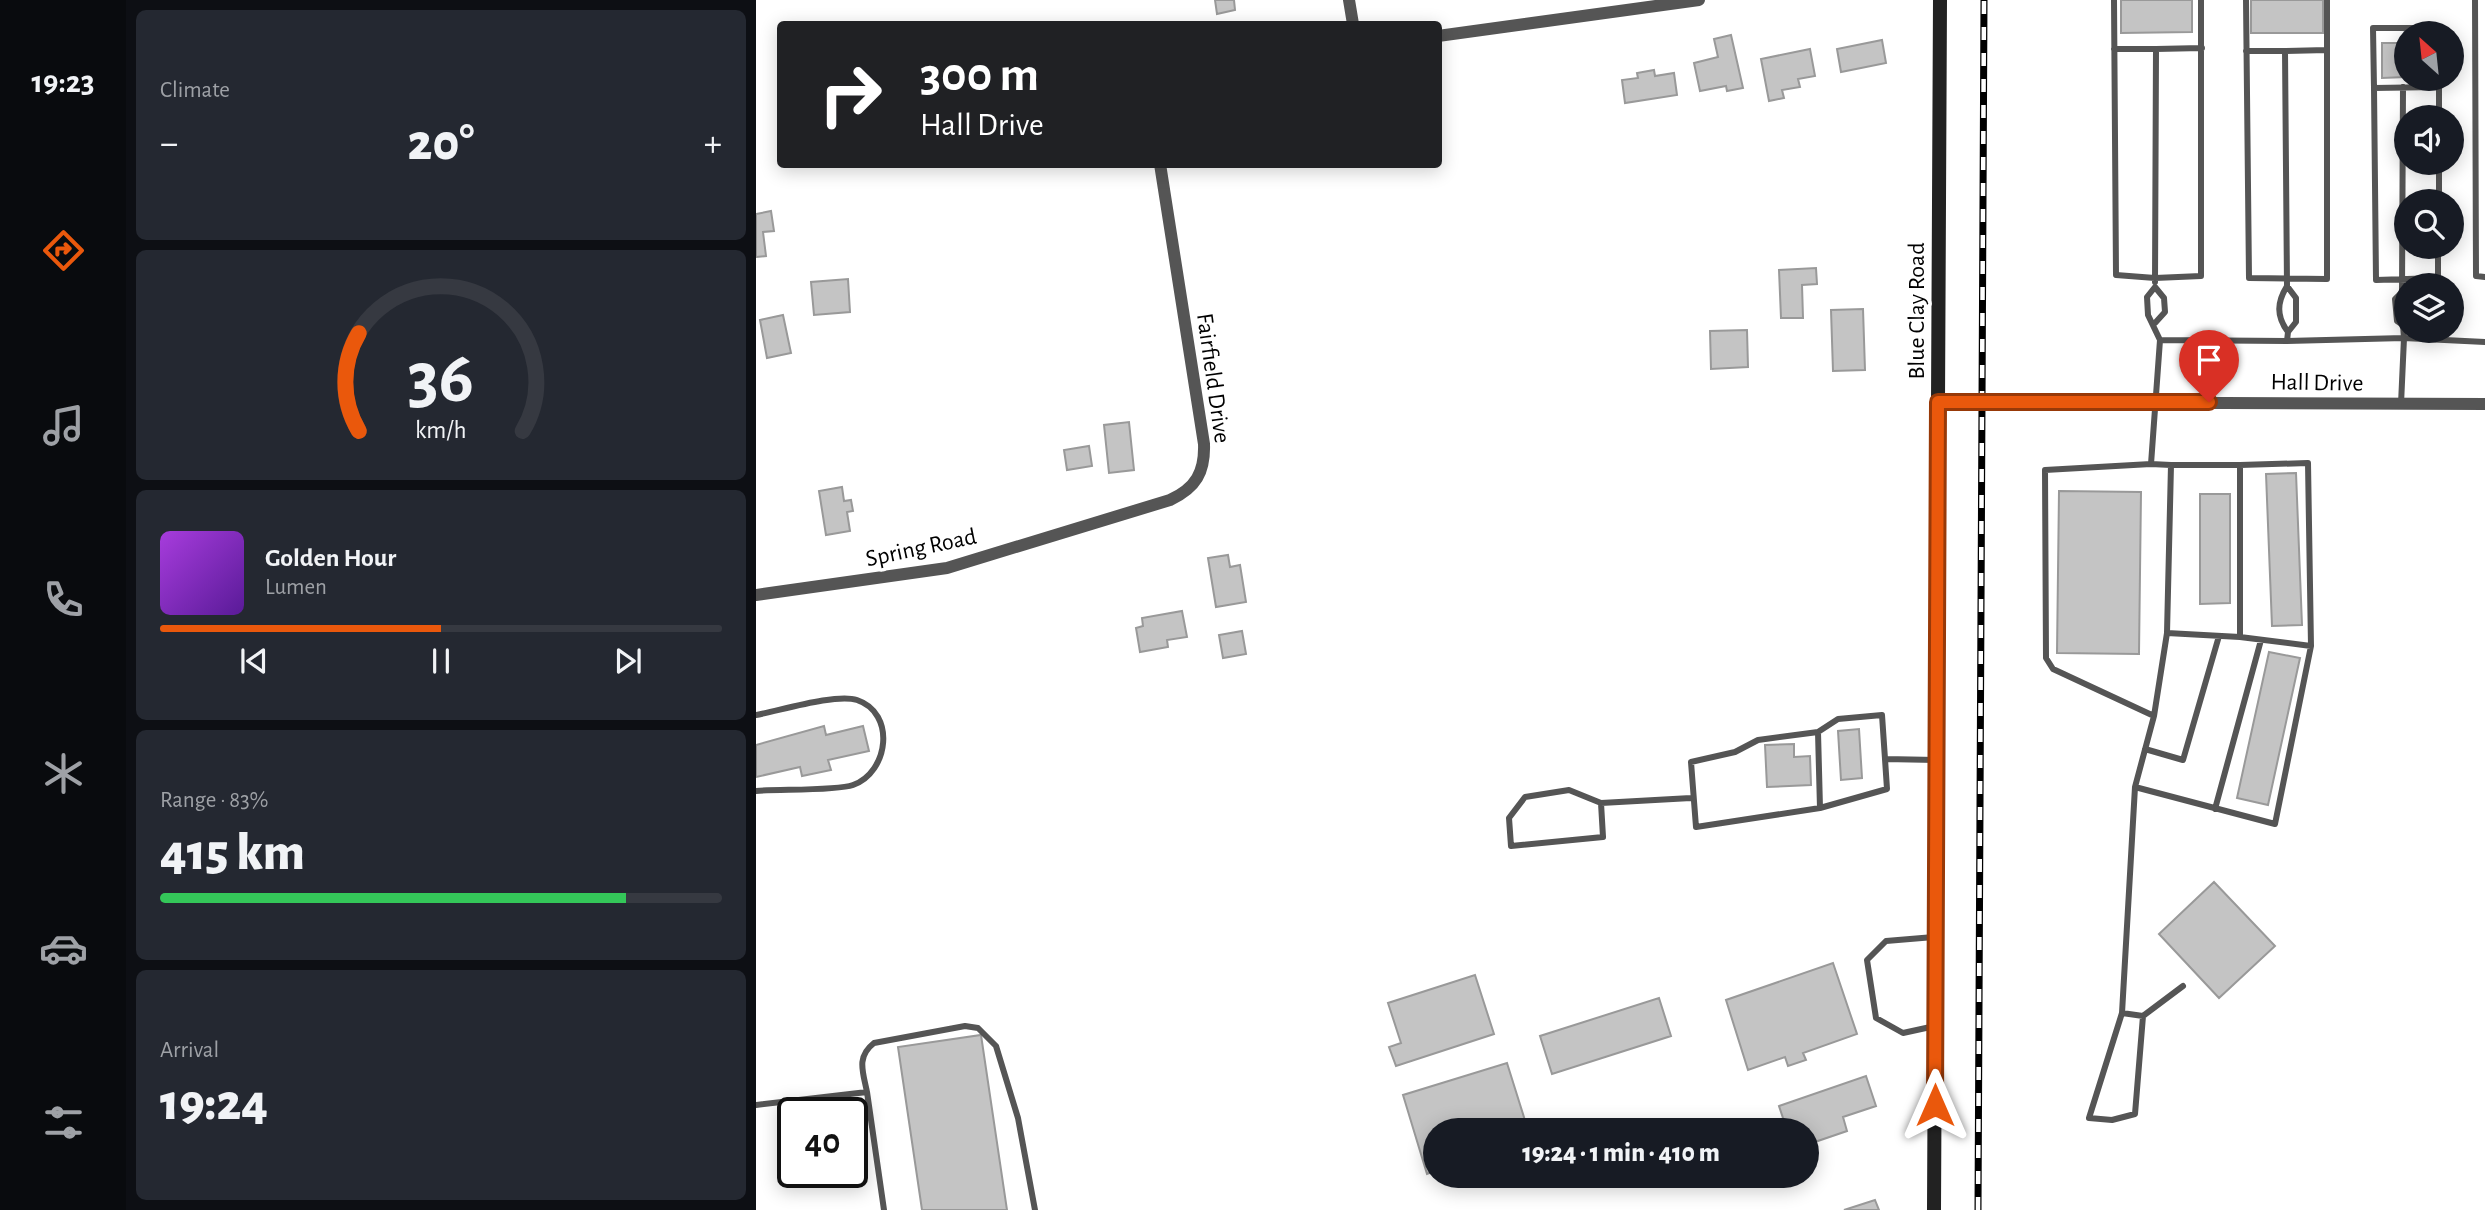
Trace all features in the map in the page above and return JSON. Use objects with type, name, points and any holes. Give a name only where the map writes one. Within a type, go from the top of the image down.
[{"type":"street","points":[[1349,0],[1352,21]]},
{"type":"street","points":[[1442,35],[1699,0]]},
{"type":"street","name":"Blue Clay Road","points":[[1934,1210],[1940,0]]},
{"type":"street","name":"Fairfield Drive","points":[[1090,524],[1181,494],[1193,485],[1203,469],[1204,444],[1161,168]]},
{"type":"street","name":"Hall Drive","points":[[1938,402],[2485,404]]},
{"type":"street","name":"Spring Road","points":[[756,595],[947,568],[1090,524]]},
{"type":"lane","points":[[2114,0],[2116,275],[2155,278],[2201,276],[2201,0]]},
{"type":"lane","points":[[2246,0],[2249,278],[2287,276],[2327,279],[2327,0]]},
{"type":"lane","points":[[2475,0],[2476,276],[2485,277]]},
{"type":"lane","points":[[2394,28],[2373,28],[2376,280],[2394,279]]},
{"type":"lane","points":[[2115,48],[2202,48]]},
{"type":"lane","points":[[2151,464],[2160,340],[2155,323],[2148,315],[2147,297],[2155,287],[2156,49]]},
{"type":"lane","points":[[2475,50],[2485,49]]},
{"type":"lane","points":[[2246,51],[2327,50]]},
{"type":"lane","points":[[2285,51],[2287,286],[2279,304],[2281,323],[2288,332]]},
{"type":"lane","points":[[2374,88],[2394,87]]},
{"type":"lane","points":[[2402,273],[2403,91]]},
{"type":"lane","points":[[2287,286],[2296,298],[2296,322],[2288,332],[2287,341]]},
{"type":"lane","points":[[2155,287],[2164,298],[2165,312],[2155,323]]},
{"type":"lane","points":[[2160,340],[2394,338]]},
{"type":"lane","points":[[2464,341],[2485,342]]},
{"type":"lane","points":[[2401,404],[2404,343]]},
{"type":"lane","points":[[2135,787],[2275,824],[2311,646],[2308,463],[2151,464],[2045,470],[2046,658],[2053,669],[2154,716]]},
{"type":"lane","points":[[2143,1016],[2135,1114],[2112,1120],[2089,1118],[2122,1013],[2135,787],[2154,716],[2167,633],[2171,465]]},
{"type":"lane","points":[[2240,465],[2240,637]]},
{"type":"lane","points":[[2167,633],[2240,637],[2311,646]]},
{"type":"lane","points":[[2145,749],[2183,760],[2218,636]]},
{"type":"lane","points":[[2215,808],[2261,640]]},
{"type":"lane","points":[[756,715],[839,700],[857,700],[869,708],[879,722],[884,741],[882,757],[876,767],[852,786],[756,791]]},
{"type":"lane","points":[[1882,715],[1885,759],[1887,789],[1820,808],[1696,827],[1691,798],[1691,762],[1735,752],[1758,740],[1818,732],[1838,719],[1882,715]]},
{"type":"lane","points":[[1818,732],[1820,808]]},
{"type":"lane","points":[[1885,759],[1936,760]]},
{"type":"lane","points":[[1601,803],[1603,837],[1511,845],[1508,818],[1525,797],[1569,790],[1601,803],[1691,798]]},
{"type":"lane","points":[[1934,937],[1886,941],[1867,960],[1876,1018],[1903,1033],[1935,1026]]},
{"type":"lane","points":[[2122,1013],[2143,1016],[2183,986]]},
{"type":"lane","points":[[884,1210],[861,1061],[864,1051],[874,1043],[965,1026],[988,1034],[996,1046],[1018,1118],[1035,1210]]},
{"type":"lane","points":[[756,1105],[867,1092]]},
{"type":"building","points":[[1215,0],[1234,0],[1235,10],[1217,14]]},
{"type":"building","points":[[2121,0],[2192,0],[2192,32],[2121,33]]},
{"type":"building","points":[[2251,0],[2323,0],[2323,33],[2251,33]]},
{"type":"building","points":[[1731,35],[1743,88],[1727,91],[1726,86],[1700,91],[1694,63],[1718,57],[1714,39]]},
{"type":"building","points":[[1882,40],[1886,63],[1841,72],[1837,49]]},
{"type":"building","points":[[2382,43],[2394,43],[2394,78],[2382,78]]},
{"type":"building","points":[[1810,49],[1815,76],[1798,79],[1800,87],[1782,90],[1784,98],[1769,101],[1761,59]]},
{"type":"building","points":[[1654,70],[1655,76],[1674,73],[1677,95],[1625,103],[1622,80],[1638,78],[1637,73]]},
{"type":"building","points":[[771,211],[774,231],[763,232],[766,256],[756,257],[756,214]]},
{"type":"building","points":[[1816,268],[1817,284],[1802,285],[1803,318],[1781,318],[1779,270]]},
{"type":"building","points":[[848,279],[850,312],[814,315],[811,282]]},
{"type":"building","points":[[1863,309],[1865,370],[1833,371],[1831,310]]},
{"type":"building","points":[[783,315],[791,353],[767,358],[760,320]]},
{"type":"building","points":[[1747,330],[1748,367],[1711,369],[1710,331]]},
{"type":"building","points":[[1129,422],[1134,470],[1109,473],[1104,425]]},
{"type":"building","points":[[1089,446],[1092,466],[1067,470],[1064,450]]},
{"type":"building","points":[[2296,473],[2302,625],[2272,626],[2266,474]]},
{"type":"building","points":[[842,487],[844,501],[851,500],[853,511],[847,512],[850,531],[826,535],[819,491]]},
{"type":"building","points":[[2059,491],[2141,492],[2139,654],[2057,653]]},
{"type":"building","points":[[2200,494],[2230,494],[2230,603],[2200,604]]},
{"type":"building","points":[[1228,555],[1230,567],[1240,565],[1246,602],[1216,607],[1208,558]]},
{"type":"building","points":[[1182,611],[1187,637],[1167,640],[1168,647],[1140,652],[1136,628],[1143,626],[1142,618]]},
{"type":"building","points":[[1242,631],[1246,654],[1223,658],[1219,635]]},
{"type":"building","points":[[2269,652],[2300,658],[2268,805],[2237,798]]},
{"type":"building","points":[[824,726],[826,735],[863,726],[869,751],[828,760],[831,770],[802,776],[800,767],[756,777],[756,745]]},
{"type":"building","points":[[1859,729],[1862,778],[1841,780],[1838,731]]},
{"type":"building","points":[[1794,744],[1794,757],[1810,756],[1811,785],[1767,787],[1765,745]]},
{"type":"building","points":[[2214,882],[2275,946],[2219,998],[2159,934]]},
{"type":"building","points":[[1833,963],[1857,1034],[1803,1053],[1806,1060],[1788,1066],[1785,1057],[1748,1070],[1726,1000]]},
{"type":"building","points":[[1475,975],[1494,1034],[1396,1066],[1389,1047],[1401,1043],[1388,1003]]},
{"type":"building","points":[[1659,998],[1671,1036],[1552,1074],[1540,1036]]},
{"type":"building","points":[[981,1035],[1007,1210],[922,1210],[898,1047]]},
{"type":"building","points":[[1507,1063],[1524,1118],[1423,1118],[1423,1161],[1403,1095]]},
{"type":"building","points":[[1866,1076],[1876,1106],[1843,1117],[1847,1131],[1819,1141],[1819,1118],[1783,1118],[1779,1106]]},
{"type":"building","points":[[1875,1200],[1879,1210],[1844,1210]]},
{"type":"railway","points":[[1978,1210],[1984,0]]},
{"type":"route","points":[[1935,1105],[1938,402],[2209,402]]}]
